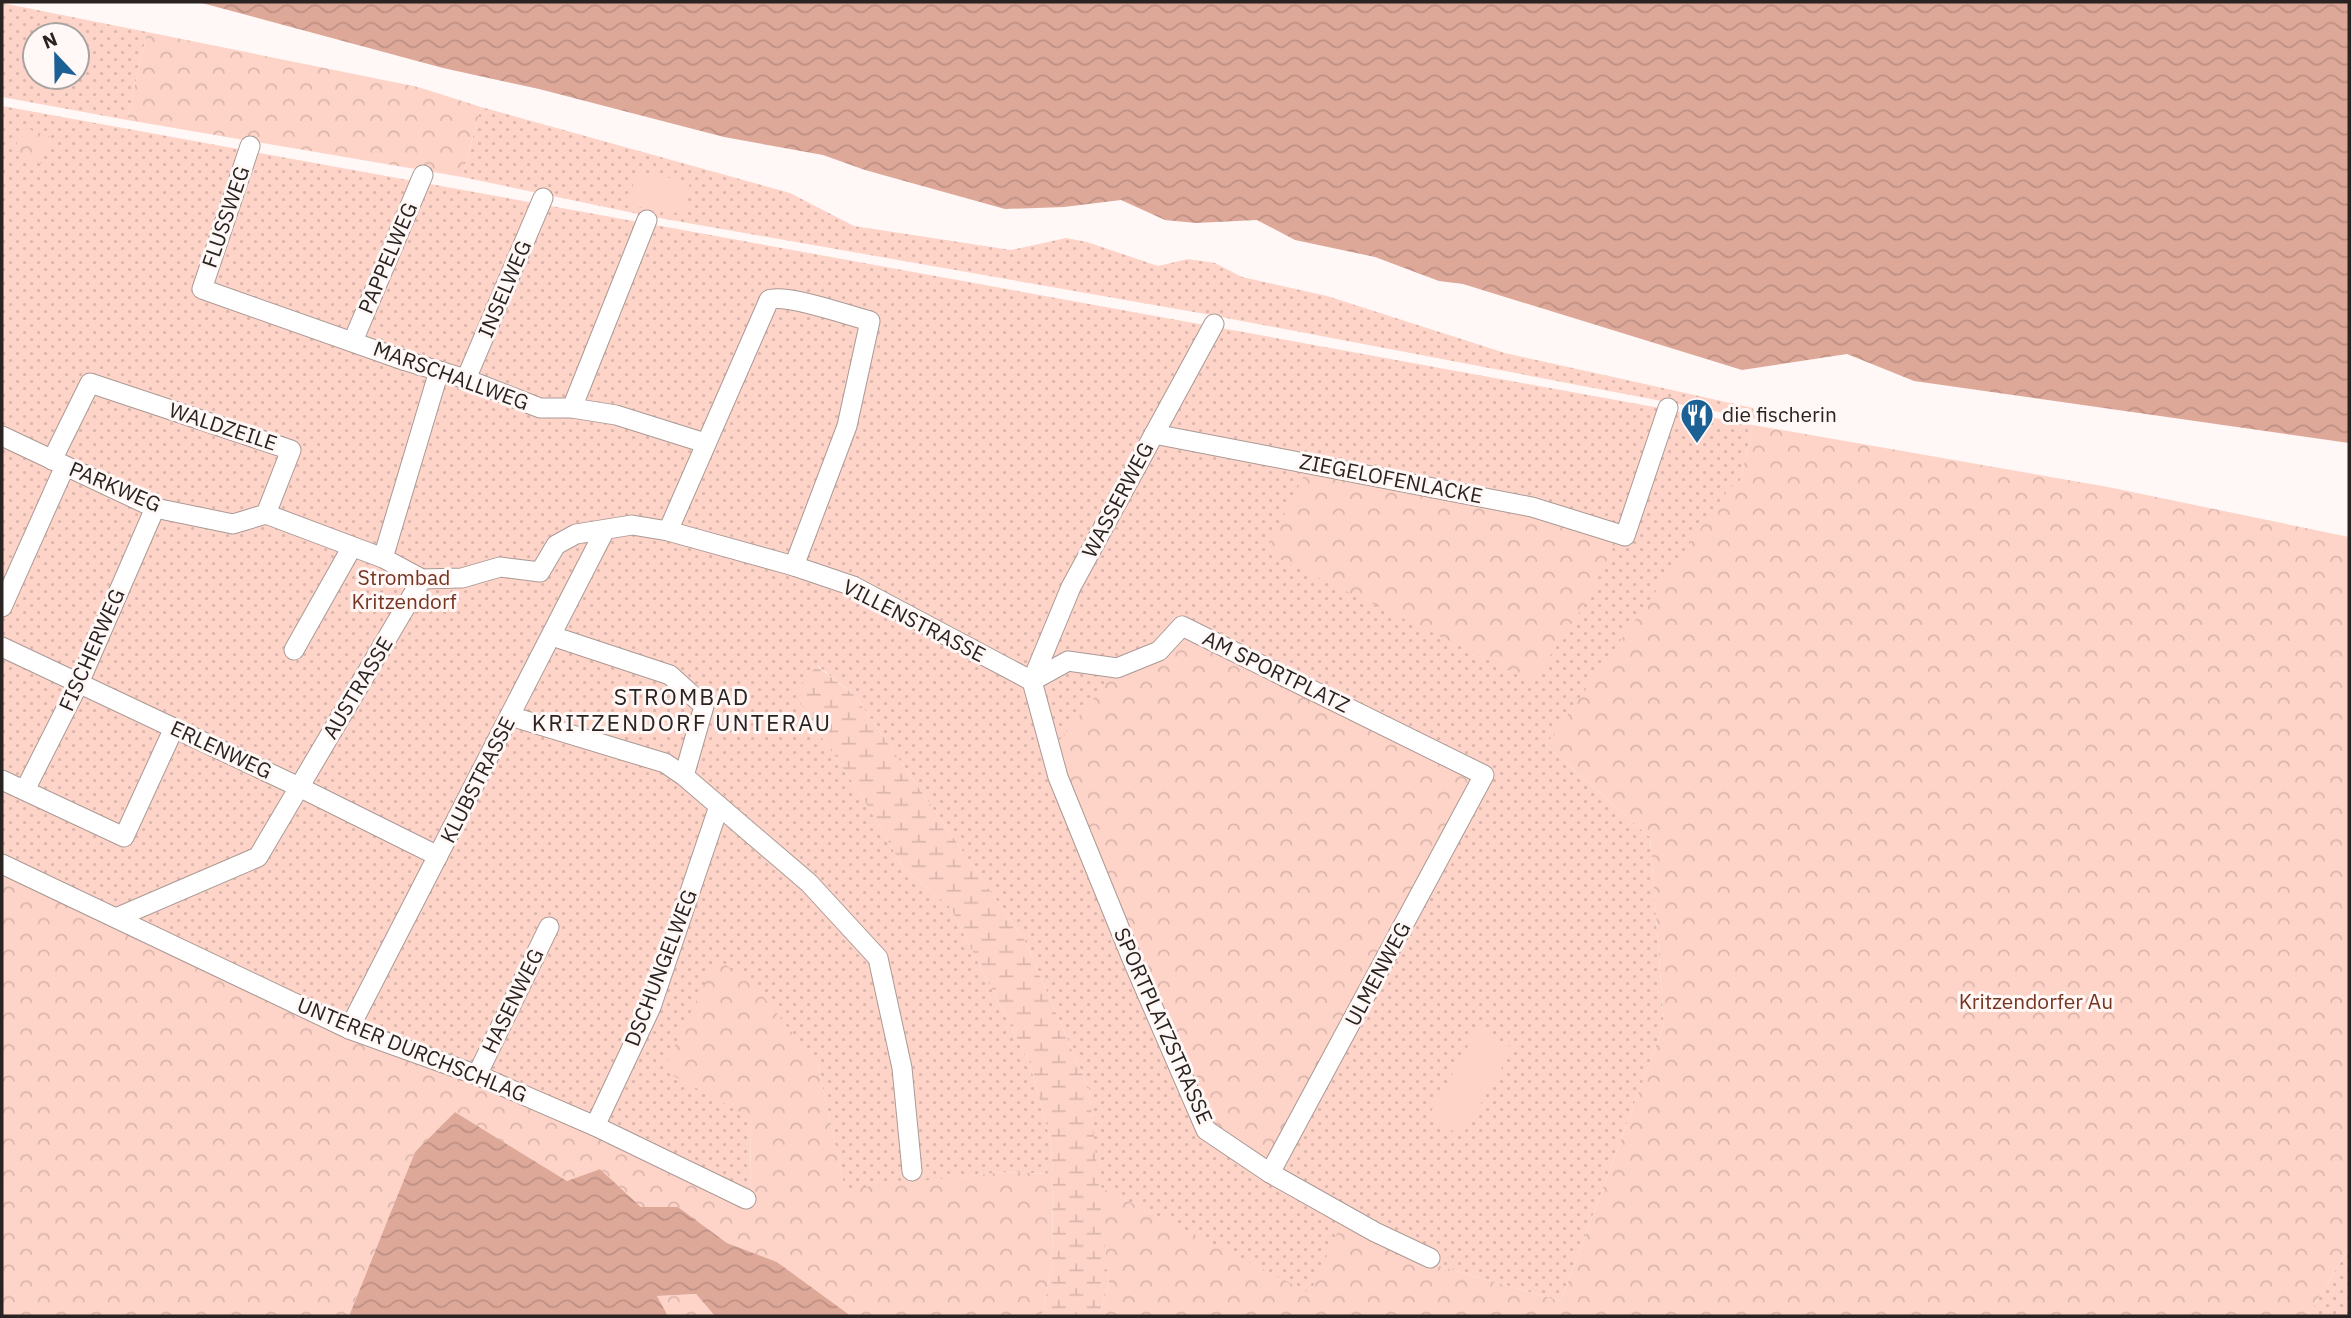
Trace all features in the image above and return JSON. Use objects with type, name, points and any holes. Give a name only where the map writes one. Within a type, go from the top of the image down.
[{"type":"street","name":"FLUSSWEG","points":[[202,289],[250,146]]},
{"type":"street","name":"PAPPELWEG","points":[[353,341],[423,175]]},
{"type":"street","name":"INSELWEG","points":[[466,379],[543,198]]},
{"type":"street","points":[[572,408],[647,220]]},
{"type":"street","name":"MARSCHALLWEG","points":[[202,289],[466,379],[540,408],[572,408],[616,415],[705,443]]},
{"type":"street","points":[[266,514],[383,558],[422,579],[462,578],[500,567],[540,572],[556,545],[576,534],[632,525],[668,531],[769,300],[776,297],[870,321],[848,426],[794,566]]},
{"type":"street","name":"WASSERWEG","points":[[1032,681],[1071,587],[1213,324]]},
{"type":"street","points":[[383,558],[439,371]]},
{"type":"street","name":"WALDZEILE","points":[[58,463],[90,383],[291,450],[266,514]]},
{"type":"street","name":"ZIEGELOFENLACKE","points":[[1154,434],[1532,507],[1625,536],[1668,408]]},
{"type":"street","name":"PARKWEG","points":[[2,436],[155,508],[233,524],[266,514]]},
{"type":"street","points":[[2,607],[58,463]]},
{"type":"street","name":"FISCHERWEG","points":[[25,790],[79,683],[155,508]]},
{"type":"street","name":"KLUBSTRASSE","points":[[349,1029],[605,530]]},
{"type":"street","name":"VILLENSTRASSE","points":[[668,531],[794,566],[853,586],[1032,681]]},
{"type":"street","points":[[294,650],[352,547]]},
{"type":"street","name":"AUSTRASSE","points":[[116,918],[258,857],[422,579]]},
{"type":"street","name":"AM SPORTPLATZ","points":[[1032,681],[1068,661],[1117,668],[1159,651],[1182,626],[1484,775]]},
{"type":"street","points":[[552,636],[670,675],[704,706],[684,776]]},
{"type":"street","name":"ERLENWEG","points":[[2,647],[299,787],[438,856]]},
{"type":"street","name":"SPORTPLATZSTRASSE","points":[[1032,681],[1058,777],[1132,959],[1206,1130],[1270,1173],[1376,1232],[1430,1258]]},
{"type":"street","points":[[510,716],[665,763],[684,776],[809,883],[878,958],[902,1068],[912,1171]]},
{"type":"street","points":[[2,779],[124,837],[173,728]]},
{"type":"street","name":"ULMENWEG","points":[[1270,1173],[1484,775]]},
{"type":"street","name":"DSCHUNGELWEG","points":[[595,1126],[651,1007],[719,806]]},
{"type":"street","name":"UNTERER DURCHSCHLAG","points":[[2,864],[349,1029],[477,1075],[595,1126],[746,1199]]},
{"type":"street","name":"HASENWEG","points":[[477,1075],[549,927]]},
{"type":"green space","points":[[2,3],[147,32],[127,120],[2,97]]},
{"type":"green space","points":[[147,32],[418,87],[481,107],[462,177],[127,120]]},
{"type":"green space","name":"Strombad Kritzendorf","points":[[2,106],[1753,425],[1740,482],[1546,745],[1650,837],[1664,1024],[1561,1301],[1428,1263],[1310,1294],[1098,1186],[1089,1089],[1025,941],[855,696],[818,666],[812,723],[860,793],[903,867],[950,907],[1030,1064],[1050,1139],[1053,1174],[1005,1172],[845,1190],[818,1065],[751,1118],[750,1195],[353,1025],[2,857]]},
{"type":"green space","points":[[481,107],[790,193],[854,226],[1011,250],[1066,238],[1087,242],[1158,266],[1188,259],[1215,263],[1242,277],[1327,296],[1505,353],[1753,408],[1756,419],[1211,315],[648,216],[462,177]]},
{"type":"green space","points":[[23,127],[51,137],[41,164],[13,154]]},
{"type":"green space","points":[[635,173],[690,181],[685,214],[630,206]]},
{"type":"green space","name":"Kritzendorfer Au","points":[[1753,425],[2108,487],[2349,537],[2349,1248],[2308,1316],[1099,1316],[1109,1284],[1098,1186],[1310,1293],[1343,1220],[1428,1263],[1561,1301],[1664,1024],[1650,837],[1546,745],[1730,487],[1740,482]]},
{"type":"green space","points":[[1307,470],[1521,510],[1616,542],[1583,607],[1533,681],[1265,552]]},
{"type":"green space","points":[[1185,636],[1476,779],[1269,1163],[1211,1124],[1065,775],[1057,743],[1112,676],[1143,668],[1169,651]]},
{"type":"green space","points":[[817,666],[855,696],[1025,941],[1089,1089],[1109,1284],[1099,1316],[1042,1316],[1052,1265],[1053,1174],[1050,1139],[1030,1064],[950,907],[903,867],[860,793],[794,692]]},
{"type":"green space","points":[[2,870],[750,1195],[751,1118],[663,1070],[717,958],[758,990],[818,1065],[845,1189],[1005,1172],[1053,1174],[1052,1265],[1042,1316],[851,1316],[777,1262],[727,1243],[678,1207],[641,1207],[600,1169],[567,1181],[455,1112],[415,1152],[349,1316],[2,1316]]},
{"type":"green space","points":[[1478,1028],[1513,1048],[1462,1136],[1428,1117]]},
{"type":"green space","points":[[2349,1248],[2349,1316],[2308,1316]]},
{"type":"green space","points":[[696,1294],[715,1316],[668,1316],[657,1296]]},
{"type":"water","points":[[198,2],[2349,2],[2349,443],[1914,381],[1847,354],[1742,370],[1463,284],[1439,281],[1375,257],[1295,240],[1257,220],[1196,223],[1165,220],[1121,200],[1064,207],[1005,209],[865,170],[823,155],[724,137],[539,89],[443,68]]},
{"type":"water","points":[[455,1112],[567,1181],[600,1169],[641,1207],[678,1207],[727,1243],[777,1262],[851,1316],[715,1316],[696,1294],[657,1296],[668,1316],[349,1316],[415,1152]]},
{"type":"place","name":"die fischerin","points":[[1697,445]]},
{"type":"district","name":"STROMBAD KRITZENDORF UNTERAU","points":[[682,710]]}]
